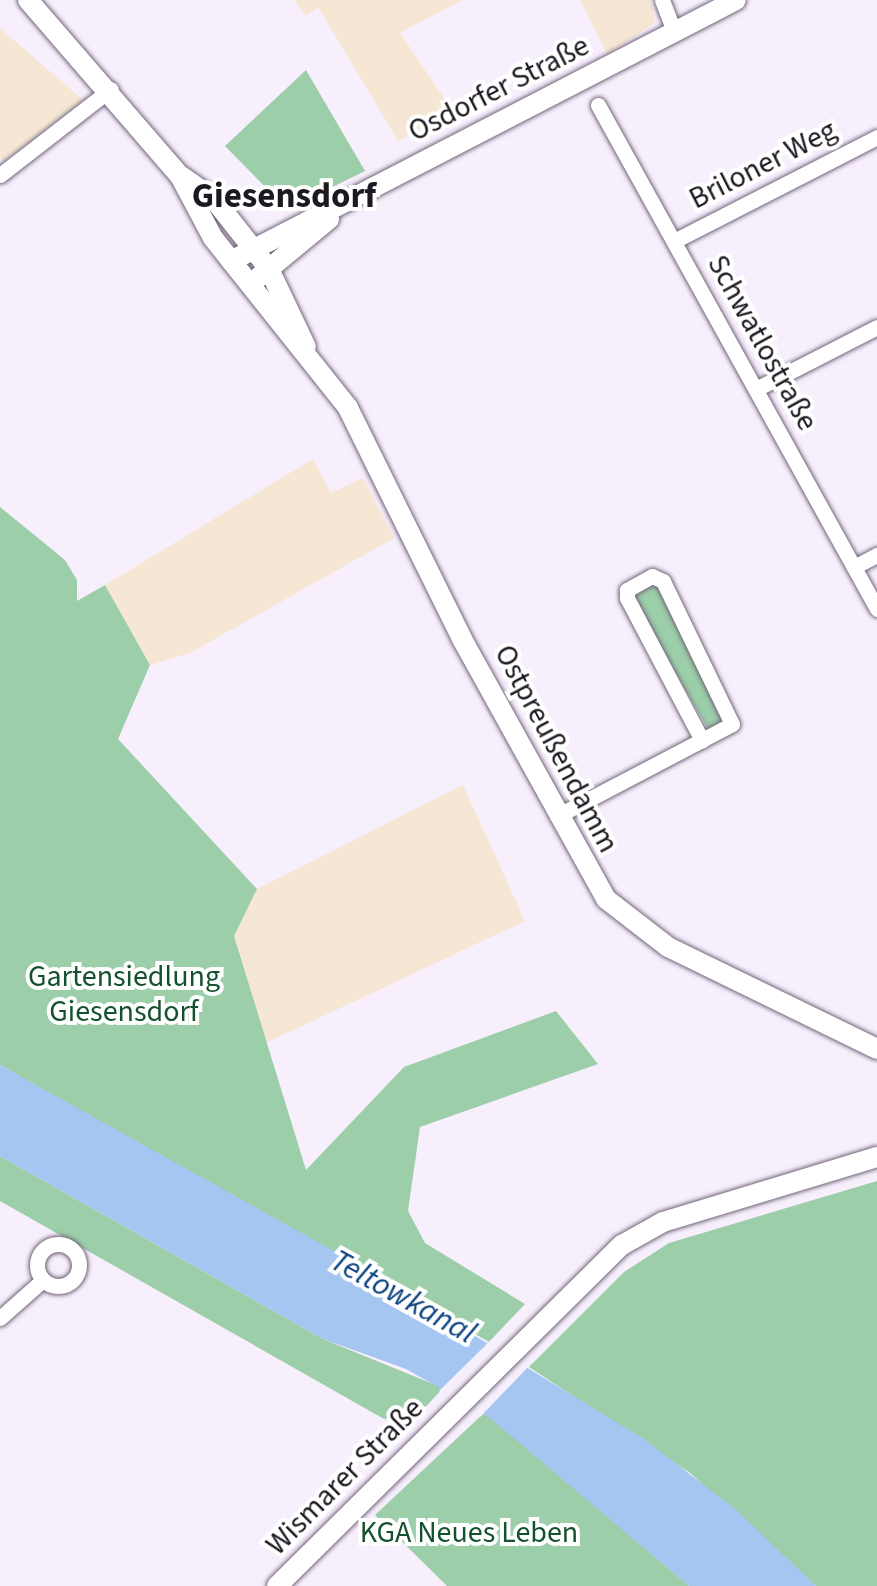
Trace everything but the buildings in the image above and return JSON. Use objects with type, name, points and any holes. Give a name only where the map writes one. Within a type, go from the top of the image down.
[{"type":"main road","name":"Ostpreußendamm","points":[[28,0],[111,89],[180,176],[231,262],[309,353],[360,428],[444,604],[597,886],[639,929],[877,1050]]},
{"type":"main road","name":"Osdorfer Straße","points":[[231,262],[251,248],[343,206],[736,0]]},
{"type":"main road","name":"Ostpreußendamm","points":[[180,176],[213,198],[269,270],[309,353]]},
{"type":"main road","name":"Osdorfer Straße","points":[[249,285],[343,206]]},
{"type":"main road","name":"Wismarer Straße","points":[[277,1586],[518,1346],[638,1234],[877,1157]]},
{"type":"street","points":[[662,0],[674,32]]},
{"type":"street","points":[[0,175],[111,89]]},
{"type":"street","name":"Schwatlostraße","points":[[598,105],[877,609]]},
{"type":"street","name":"Briloner Weg","points":[[674,242],[877,137]]},
{"type":"street","points":[[756,390],[877,327]]},
{"type":"street","points":[[854,567],[877,555]]},
{"type":"street","points":[[557,816],[702,740],[732,724],[731,714],[663,581],[652,576],[627,590],[627,598],[702,740]]},
{"type":"street","points":[[0,1318],[43,1280]]},
{"type":"shaded area","points":[[294,0],[462,0],[400,33],[454,113],[398,141],[318,7],[306,16]]},
{"type":"shaded area","points":[[580,0],[651,0],[655,23],[607,54]]},
{"type":"shaded area","points":[[0,28],[83,100],[4,161],[0,157]]},
{"type":"shaded area","points":[[313,459],[331,493],[363,478],[394,538],[190,653],[150,665],[105,585]]},
{"type":"shaded area","points":[[463,785],[525,921],[266,1043],[234,935],[257,889]]},
{"type":"green space","points":[[306,70],[365,171],[294,206],[277,199],[225,146]]},
{"type":"green space","name":"Gartensiedlung Giesensdorf","points":[[0,507],[65,560],[77,580],[77,601],[105,585],[150,665],[118,739],[257,889],[234,936],[306,1170],[404,1067],[556,1011],[598,1064],[420,1127],[408,1211],[425,1243],[525,1304],[489,1342],[0,1065]]},
{"type":"green space","points":[[649,585],[660,585],[725,719],[708,729],[633,598]]},
{"type":"green space","points":[[0,1156],[323,1339],[443,1388],[421,1412],[384,1419],[0,1201]]},
{"type":"green space","points":[[877,1181],[877,1586],[816,1586],[690,1473],[529,1367],[624,1272],[669,1243]]},
{"type":"green space","name":"KGA Neues Leben","points":[[484,1413],[689,1586],[447,1586],[375,1515]]},
{"type":"water","name":"Teltowkanal","points":[[0,1065],[359,1265],[644,1439],[735,1509],[816,1586],[689,1586],[484,1413],[406,1369],[323,1339],[0,1156]]},
{"type":"pier","points":[[492,1339],[532,1363],[480,1417],[439,1391]]},
{"type":"district","name":"Giesensdorf","points":[[284,196]]}]
